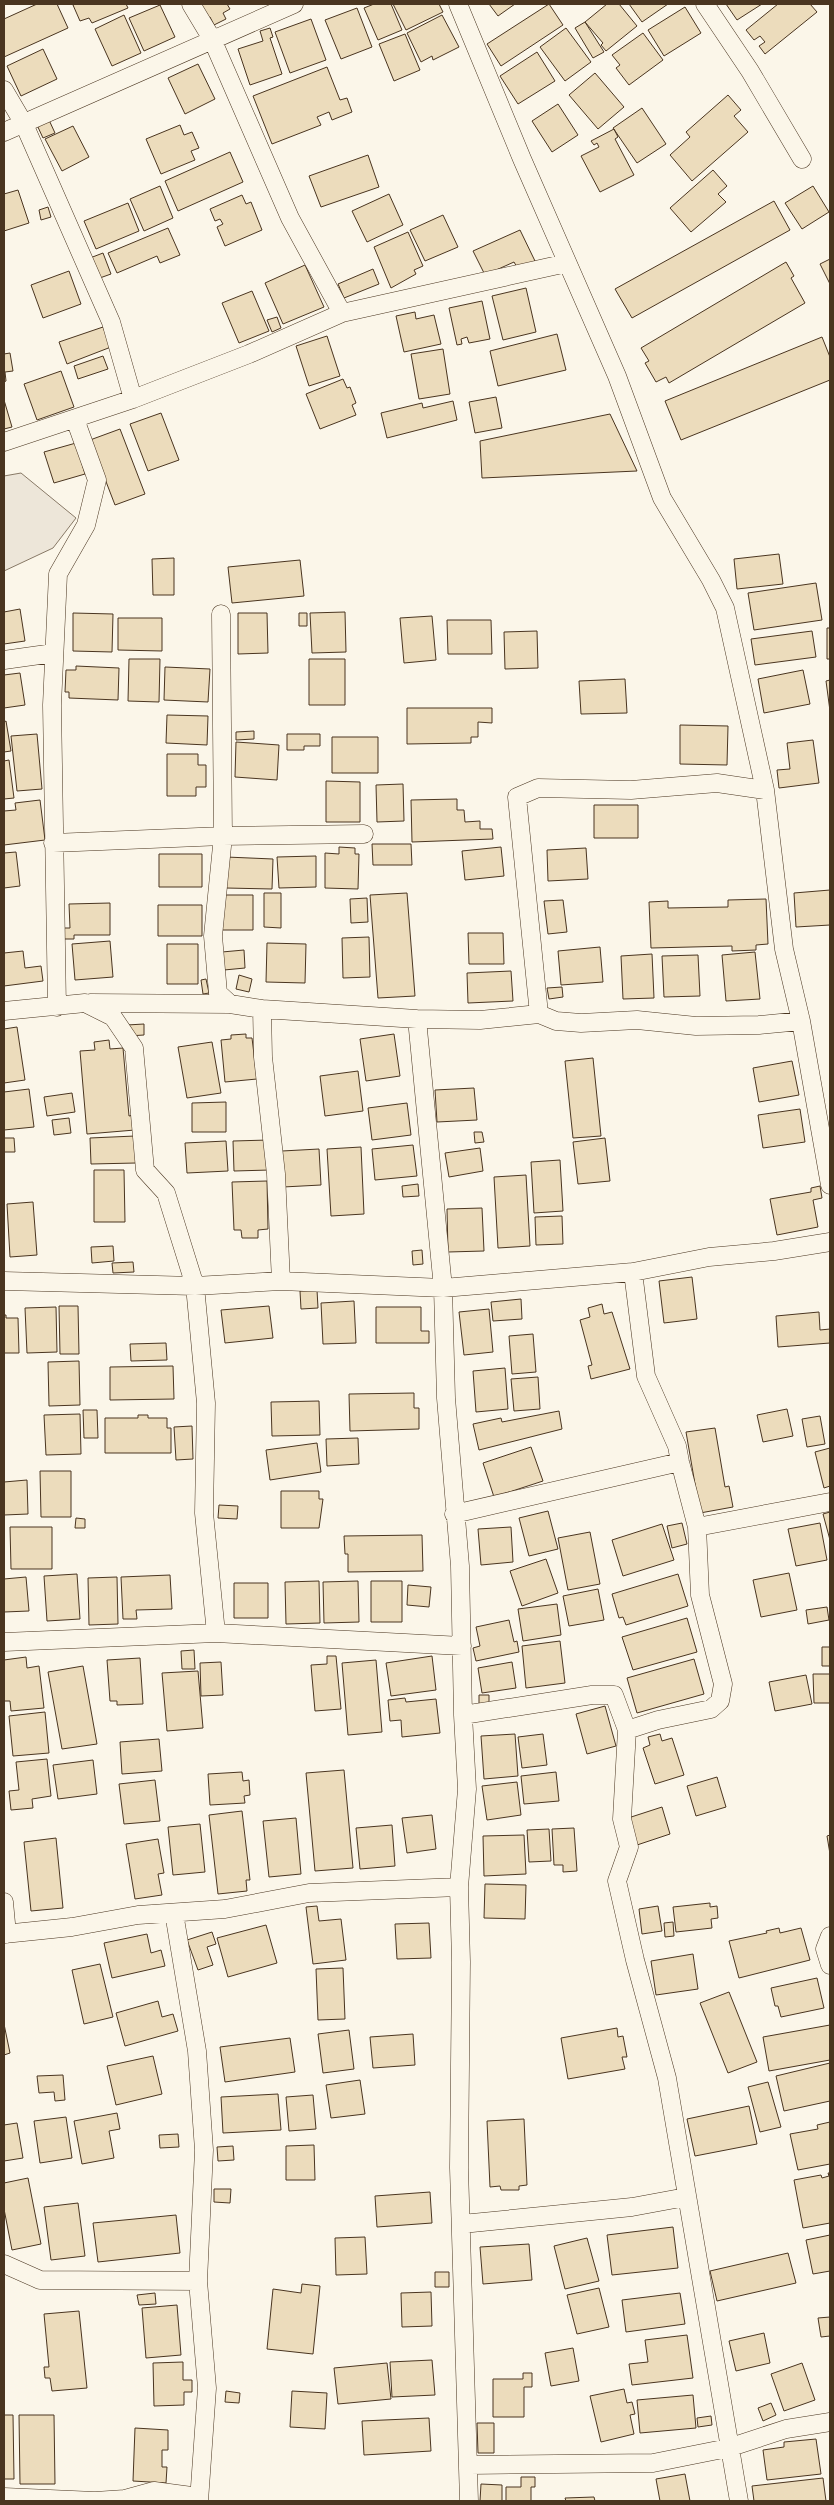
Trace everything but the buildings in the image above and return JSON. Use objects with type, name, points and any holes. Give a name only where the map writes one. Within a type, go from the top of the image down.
[{"type":"street","points":[[191,4],[212,39],[290,218],[342,313]]},
{"type":"street","points":[[4,132],[294,4]]},
{"type":"street","points":[[458,4],[567,263],[617,376],[662,498],[711,580],[725,608],[765,790],[784,949],[801,1022],[830,1185]]},
{"type":"street","points":[[705,4],[750,71],[802,159]]},
{"type":"street","points":[[4,90],[24,124],[110,322],[133,398]]},
{"type":"street","points":[[4,442],[75,419],[249,354],[342,313],[567,263]]},
{"type":"street","points":[[57,1006],[52,705],[58,574],[86,525],[97,480],[75,419]]},
{"type":"street","points":[[221,614],[224,836],[213,936],[218,993],[230,1004]]},
{"type":"street","points":[[4,660],[54,653]]},
{"type":"street","points":[[539,1014],[517,797],[538,788],[631,790],[717,783],[765,790]]},
{"type":"street","points":[[53,843],[224,836],[364,834]]},
{"type":"street","points":[[4,1011],[85,1003],[230,1004],[262,1009],[417,1019],[480,1020],[539,1014],[556,1020],[581,1023],[637,1020],[696,1026],[750,1026],[801,1022]]},
{"type":"street","points":[[85,1003],[113,1017],[134,1048],[145,1170],[166,1193],[195,1286],[206,1403],[204,1513],[216,1634]]},
{"type":"street","points":[[262,1009],[263,1056],[275,1164],[280,1281]]},
{"type":"street","points":[[417,1019],[443,1288],[446,1398],[454,1514],[460,1566],[463,1715],[467,1789],[459,1887],[461,1962],[459,2168],[462,2224],[464,2360],[470,2465],[469,2501]]},
{"type":"street","points":[[4,1281],[195,1286],[280,1281],[443,1288],[632,1272],[709,1257],[774,1251],[830,1242]]},
{"type":"street","points":[[627,1730],[658,1720],[711,1709],[720,1701],[723,1684],[700,1595],[697,1527],[680,1462],[678,1446],[646,1376],[632,1272]]},
{"type":"street","points":[[454,1514],[680,1462]]},
{"type":"street","points":[[697,1527],[830,1502]]},
{"type":"street","points":[[4,1642],[216,1634],[462,1646]]},
{"type":"street","points":[[463,1715],[592,1695],[614,1695],[627,1730],[622,1819],[629,1847],[617,1881],[635,1960],[667,2078],[738,2501]]},
{"type":"street","points":[[4,1902],[5,1934],[72,1927],[138,1915],[225,1909],[308,1893],[459,1887]]},
{"type":"street","points":[[4,2497],[102,2500],[125,2499],[154,2491],[199,2499],[207,2388],[198,2281],[204,2150],[197,2051],[174,1913]]},
{"type":"street","points":[[830,1936],[825,1949],[830,1966]]},
{"type":"street","points":[[462,2224],[632,2207],[686,2198]]},
{"type":"street","points":[[4,2264],[40,2280],[198,2281]]},
{"type":"street","points":[[470,2465],[653,2463],[728,2448],[786,2429],[830,2422]]},
{"type":"shaded area","points":[[21,473],[76,518],[53,548],[4,571],[4,476]]}]
